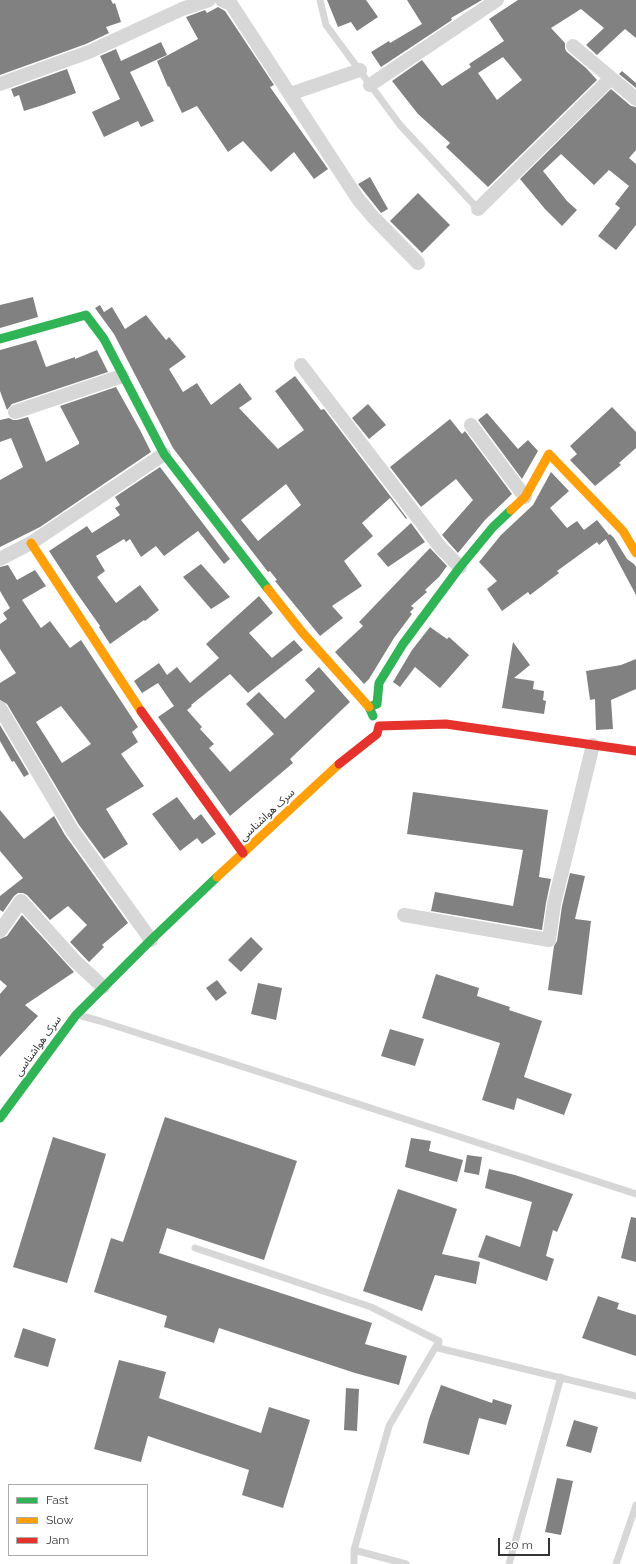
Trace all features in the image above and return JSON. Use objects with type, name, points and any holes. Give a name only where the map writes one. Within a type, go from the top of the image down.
[{"type":"street","points":[[0,84],[89,52],[182,9],[209,0]]},
{"type":"street","points":[[222,0],[231,4],[358,199],[373,217],[418,263]]},
{"type":"street","points":[[370,84],[497,0]]},
{"type":"street","points":[[573,46],[636,99]]},
{"type":"street","points":[[290,94],[360,70]]},
{"type":"street","points":[[478,209],[611,78]]},
{"type":"street","points":[[0,339],[86,315],[104,339],[164,454],[239,553],[302,632],[369,707],[379,726],[446,724],[636,751]]},
{"type":"street","points":[[301,365],[441,548],[460,567]]},
{"type":"street","points":[[15,412],[122,376]]},
{"type":"street","points":[[471,425],[525,497]]},
{"type":"street","points":[[0,559],[31,543],[164,454]]},
{"type":"street","points":[[369,707],[377,704],[379,683],[403,644],[460,567],[493,527],[525,497],[549,454],[623,531],[636,553]]},
{"type":"street","points":[[31,543],[144,716],[243,853]]},
{"type":"street","points":[[0,708],[72,830],[151,940]]},
{"type":"street","name":"سرک هواشناسی","points":[[0,1118],[76,1015],[151,940],[243,853],[347,756],[377,734],[379,726]]},
{"type":"street","points":[[404,915],[549,940],[554,904],[593,745]]},
{"type":"street","points":[[0,931],[21,901],[75,961],[103,988]]},
{"type":"lane","points":[[320,0],[326,25],[400,125],[478,209]]},
{"type":"lane","points":[[76,1015],[100,1021],[229,1062],[636,1194]]},
{"type":"lane","points":[[195,1248],[371,1307],[439,1341]]},
{"type":"lane","points":[[439,1341],[438,1348],[636,1396]]},
{"type":"lane","points":[[354,1564],[354,1550],[389,1426],[439,1341]]},
{"type":"lane","points":[[509,1564],[561,1377]]},
{"type":"lane","points":[[616,1564],[636,1505]]},
{"type":"lane","points":[[354,1550],[406,1564]]},
{"type":"building","points":[[0,0],[111,0],[113,4],[115,3],[121,22],[106,27],[109,33],[86,44],[0,75]]},
{"type":"building","points":[[327,0],[366,0],[378,17],[357,31],[351,22],[338,27]]},
{"type":"building","points":[[407,0],[482,0],[451,18],[452,20],[381,67],[371,52],[389,41],[390,43],[422,24]]},
{"type":"building","points":[[518,0],[636,0],[636,38],[625,29],[597,55],[586,45],[604,28],[581,9],[551,28],[565,43],[565,49],[567,52],[586,68],[597,80],[488,187],[446,147],[450,143],[418,114],[392,81],[422,60],[442,86],[471,67],[469,64],[504,41],[489,19]],"holes":[[[503,57],[522,80],[497,100],[478,73]]]},
{"type":"building","points":[[218,7],[225,11],[274,85],[270,87],[328,169],[314,179],[294,152],[271,172],[243,141],[228,152],[197,106],[182,113],[169,86],[168,87],[157,61],[198,39],[186,17],[205,10],[207,13]]},
{"type":"building","points":[[161,42],[167,55],[130,72],[154,121],[141,127],[138,121],[104,137],[92,112],[120,99],[100,56],[116,49],[121,61]]},
{"type":"building","points":[[67,69],[76,93],[24,111],[19,95],[14,97],[11,89]]},
{"type":"building","points":[[622,71],[636,83],[636,88],[619,74]]},
{"type":"building","points":[[611,89],[631,106],[636,107],[636,150],[629,158],[636,164],[636,225],[616,250],[598,236],[620,208],[615,204],[629,186],[609,170],[594,185],[561,154],[543,171],[567,201],[577,210],[562,226],[545,209],[520,179]]},
{"type":"building","points":[[370,177],[388,209],[381,213],[358,184]]},
{"type":"building","points":[[418,193],[450,225],[422,253],[390,221]]},
{"type":"building","points":[[33,297],[38,317],[0,328],[0,305]]},
{"type":"building","points":[[100,305],[104,312],[112,307],[125,329],[146,315],[166,340],[169,337],[186,357],[169,369],[183,392],[197,383],[211,405],[240,383],[252,399],[239,408],[278,449],[304,430],[275,391],[295,376],[321,410],[324,409],[407,518],[406,519],[390,498],[362,523],[373,536],[344,561],[362,586],[332,606],[343,618],[320,636],[275,581],[277,580],[270,571],[268,572],[173,448],[114,334],[95,308]],"holes":[[[286,484],[301,505],[258,541],[241,520]]]},
{"type":"building","points":[[36,340],[46,367],[75,357],[75,359],[97,350],[108,372],[12,404],[7,410],[0,391],[0,350]]},
{"type":"building","points":[[116,387],[151,452],[40,527],[0,547],[0,480],[23,467],[11,438],[0,442],[0,420],[9,418],[17,420],[28,417],[46,462],[79,444],[60,406]]},
{"type":"building","points":[[368,404],[386,425],[369,439],[352,418]]},
{"type":"building","points":[[612,407],[636,432],[636,448],[619,463],[621,465],[595,486],[570,460],[577,454],[570,446]]},
{"type":"building","points":[[487,413],[518,449],[528,440],[538,451],[522,479],[478,420]]},
{"type":"building","points":[[450,419],[462,434],[465,431],[512,494],[485,520],[458,553],[442,535],[473,500],[456,479],[421,507],[390,467]]},
{"type":"building","points":[[160,467],[230,559],[224,564],[198,531],[164,556],[156,546],[141,557],[130,539],[126,542],[124,539],[96,556],[105,571],[97,577],[116,603],[140,585],[159,610],[110,644],[99,627],[100,626],[49,551],[87,526],[92,533],[120,515],[115,508],[120,505],[115,497]]},
{"type":"building","points":[[551,472],[569,491],[550,508],[567,528],[577,521],[584,530],[597,520],[609,535],[610,534],[614,538],[627,559],[636,567],[636,595],[606,539],[599,545],[597,542],[557,571],[559,573],[530,595],[528,592],[502,611],[487,589],[497,581],[479,562],[501,535],[533,505]]},
{"type":"building","points":[[411,523],[425,542],[388,567],[377,554]]},
{"type":"building","points":[[430,548],[447,566],[439,577],[425,590],[427,592],[411,606],[414,608],[410,612],[412,614],[394,638],[369,679],[364,684],[335,652],[363,626],[359,622]]},
{"type":"building","points":[[201,564],[230,597],[211,609],[183,577]]},
{"type":"building","points":[[8,565],[17,580],[35,570],[46,586],[22,600],[41,628],[50,621],[70,648],[81,640],[138,727],[132,732],[138,742],[121,754],[144,786],[106,809],[128,844],[104,859],[79,825],[7,704],[0,700],[0,683],[16,673],[0,649],[0,624],[7,619],[3,613],[10,608],[0,591],[0,567]],"holes":[[[61,706],[91,744],[62,763],[36,722]]]},
{"type":"building","points":[[259,596],[273,613],[249,633],[272,658],[294,640],[303,650],[248,693],[230,674],[191,705],[192,706],[187,710],[202,727],[200,729],[214,744],[209,748],[230,772],[274,734],[246,704],[259,692],[285,719],[315,691],[305,680],[319,667],[350,702],[290,759],[293,763],[230,816],[158,717],[174,706],[158,683],[142,693],[134,681],[159,663],[167,675],[177,667],[190,683],[219,658],[206,644]]},
{"type":"building","points":[[430,627],[447,639],[449,637],[469,655],[440,688],[415,667],[400,687],[393,682],[412,650]]},
{"type":"building","points":[[513,642],[530,665],[514,678],[534,681],[533,689],[544,691],[543,700],[546,701],[544,714],[502,708]]},
{"type":"building","points":[[636,659],[636,689],[611,700],[613,729],[596,730],[595,699],[590,700],[586,671],[621,665]]},
{"type":"building","points":[[0,725],[29,774],[24,777],[14,761],[12,762],[0,741]]},
{"type":"building","points":[[413,792],[548,810],[539,877],[551,879],[542,930],[431,911],[435,892],[513,906],[523,850],[407,834]]},
{"type":"building","points":[[177,797],[194,820],[201,814],[216,834],[202,844],[197,838],[180,851],[152,814]]},
{"type":"building","points":[[0,810],[24,839],[54,816],[65,835],[128,923],[102,945],[104,947],[89,962],[70,942],[87,925],[68,906],[50,920],[27,895],[18,893],[14,896],[3,912],[0,910],[0,896],[23,878],[0,851]]},
{"type":"building","points":[[570,873],[585,876],[575,919],[591,921],[582,995],[548,990],[554,946],[557,941],[562,906]]},
{"type":"building","points":[[22,915],[74,972],[25,1005],[38,1016],[0,1057],[0,994],[7,986],[0,980],[0,939],[7,936]]},
{"type":"building","points":[[251,937],[263,949],[241,972],[228,960]]},
{"type":"building","points":[[436,974],[479,988],[477,996],[510,1007],[509,1010],[542,1021],[524,1077],[572,1094],[564,1115],[517,1098],[514,1110],[482,1100],[500,1043],[422,1018]]},
{"type":"building","points":[[217,980],[227,993],[216,1001],[206,988]]},
{"type":"building","points":[[258,983],[282,988],[276,1020],[251,1014]]},
{"type":"building","points":[[390,1029],[424,1039],[415,1066],[381,1056]]},
{"type":"building","points":[[165,1117],[297,1161],[264,1260],[167,1228],[159,1253],[372,1323],[365,1344],[407,1356],[399,1385],[355,1373],[219,1328],[214,1343],[164,1327],[167,1316],[94,1292],[111,1238],[123,1242]]},
{"type":"building","points":[[53,1137],[106,1154],[67,1283],[13,1267]]},
{"type":"building","points":[[411,1138],[431,1141],[429,1151],[463,1160],[457,1182],[405,1167]]},
{"type":"building","points":[[467,1155],[482,1157],[479,1175],[464,1172]]},
{"type":"building","points":[[489,1169],[515,1175],[573,1194],[557,1232],[553,1230],[546,1256],[554,1259],[547,1281],[478,1257],[486,1235],[520,1247],[532,1202],[485,1188]]},
{"type":"building","points":[[398,1189],[457,1209],[442,1254],[480,1262],[476,1284],[435,1275],[422,1311],[363,1291]]},
{"type":"building","points":[[631,1217],[636,1218],[636,1262],[621,1258]]},
{"type":"building","points":[[598,1296],[619,1303],[617,1309],[636,1315],[636,1356],[582,1338]]},
{"type":"building","points":[[23,1328],[56,1339],[48,1367],[14,1357]]},
{"type":"building","points":[[119,1360],[166,1372],[159,1398],[261,1433],[269,1407],[310,1420],[283,1508],[242,1495],[249,1470],[148,1436],[141,1462],[94,1449]]},
{"type":"building","points":[[441,1385],[492,1403],[493,1399],[512,1405],[506,1425],[479,1418],[469,1455],[423,1443],[429,1419]]},
{"type":"building","points":[[346,1388],[359,1389],[357,1431],[344,1430]]},
{"type":"building","points":[[574,1420],[598,1427],[591,1453],[566,1446]]},
{"type":"building","points":[[557,1478],[573,1481],[561,1535],[545,1532]]},
{"type":"traffic: fast","points":[[0,339],[86,315],[104,339],[164,454],[268,589]]},
{"type":"traffic: fast","points":[[373,716],[369,707],[377,704],[379,683],[403,644],[460,567],[493,527],[511,510]]},
{"type":"traffic: fast","points":[[0,1118],[76,1015],[217,877]]},
{"type":"traffic: slow","points":[[511,510],[525,497],[549,454],[623,531],[636,553]]},
{"type":"traffic: slow","points":[[31,543],[141,711]]},
{"type":"traffic: slow","points":[[268,589],[302,632],[369,707]]},
{"type":"traffic: slow","points":[[217,877],[339,764]]},
{"type":"traffic: jam","points":[[141,711],[243,853]]},
{"type":"traffic: jam","points":[[339,764],[377,734],[379,726],[446,724],[636,751]]}]
